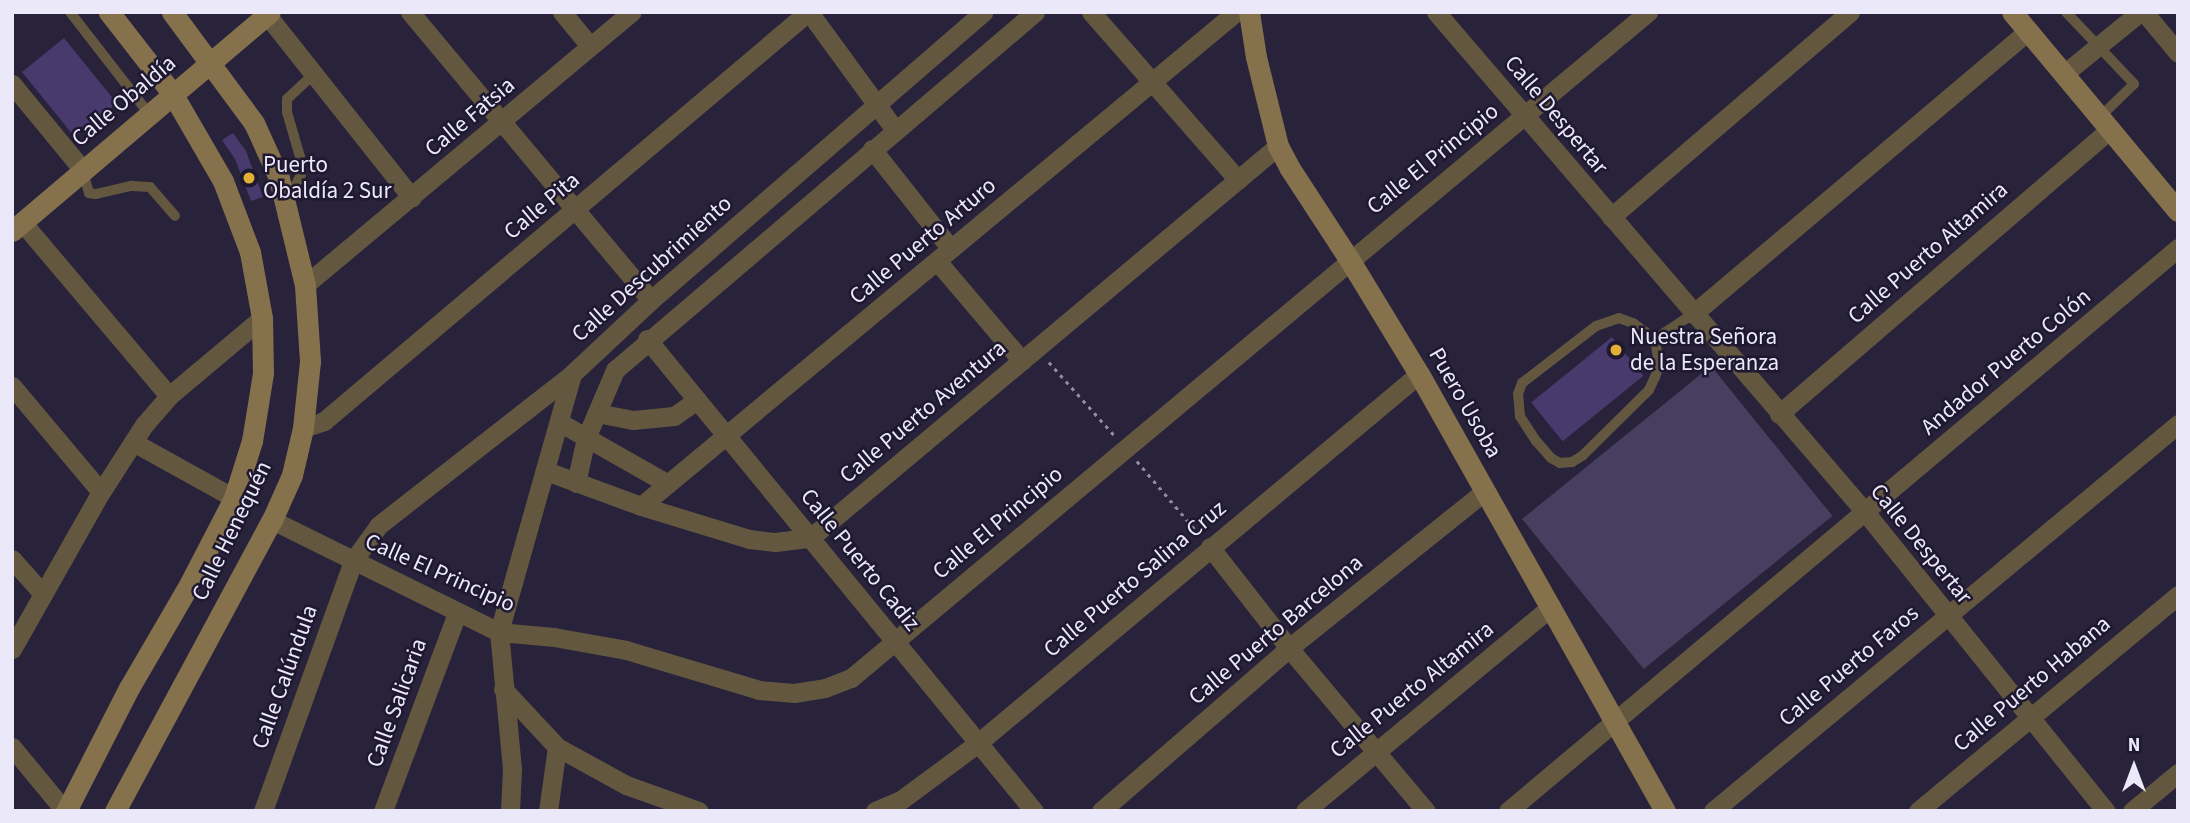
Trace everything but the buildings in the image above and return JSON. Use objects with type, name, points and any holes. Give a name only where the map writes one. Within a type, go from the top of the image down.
[{"type":"main road","name":"Calle Henequén","points":[[65,811],[129,688],[190,583],[234,498],[247,460],[259,403],[262,373],[262,318],[250,253],[223,181],[173,93],[109,12]]},
{"type":"main road","name":"Calle Henequén","points":[[115,811],[272,520],[292,475],[303,428],[310,361],[305,285],[286,202],[254,123],[172,12]]},
{"type":"main road","name":"Puero Usoba","points":[[1249,12],[1256,57],[1278,146],[1304,193],[1349,259],[1419,374],[1665,811]]},
{"type":"main road","name":"Calle Obaldía","points":[[17,226],[269,14]]},
{"type":"main road","points":[[2018,18],[2178,211]]},
{"type":"street","points":[[410,12],[650,300]]},
{"type":"street","points":[[562,12],[590,46]]},
{"type":"street","name":"Calle Fatsia","points":[[305,285],[632,12]]},
{"type":"street","points":[[809,12],[878,103],[895,130]]},
{"type":"street","name":"Calle Pita","points":[[303,428],[324,421],[809,12]]},
{"type":"street","name":"Calle Descubrimiento","points":[[353,561],[379,525],[572,374],[650,300],[984,12]]},
{"type":"street","points":[[576,483],[586,438],[615,370],[648,339],[1035,12]]},
{"type":"street","points":[[1091,12],[1238,180]]},
{"type":"street","name":"Calle Puerto Arturo","points":[[641,506],[1236,12]]},
{"type":"street","name":"Calle El Principio","points":[[272,520],[499,632],[554,637],[626,650],[759,690],[794,693],[825,688],[851,678],[1349,259],[1648,12]]},
{"type":"street","points":[[1611,217],[1850,12]]},
{"type":"street","points":[[2065,73],[2142,12],[2178,53]]},
{"type":"street","name":"Calle Despertar","points":[[1438,13],[1866,513],[2106,811]]},
{"type":"street","points":[[269,14],[411,198]]},
{"type":"street","points":[[1693,314],[2018,18]]},
{"type":"street","points":[[12,84],[83,170]]},
{"type":"street","name":"Calle Puerto Altamira","points":[[1779,414],[2105,123]]},
{"type":"street","name":"Calle Puerto Aventura","points":[[810,538],[1278,146]]},
{"type":"street","points":[[872,149],[944,255],[1022,361]]},
{"type":"street","points":[[17,226],[169,396]]},
{"type":"street","name":"Andador Puerto Colón","points":[[1615,723],[2178,248]]},
{"type":"street","points":[[12,649],[101,492],[133,442],[169,396],[262,318]]},
{"type":"street","name":"Calle Puerto Cadiz","points":[[648,339],[1034,811]]},
{"type":"street","points":[[510,811],[512,769],[499,632],[572,374]]},
{"type":"street","name":"Calle Puerto Salina Cruz","points":[[875,811],[901,800],[978,743],[1419,374]]},
{"type":"street","points":[[12,386],[101,492]]},
{"type":"street","points":[[597,413],[633,420],[674,416],[697,400]]},
{"type":"street","points":[[559,422],[668,484]]},
{"type":"street","name":"Calle Puerto Faros","points":[[1713,811],[2178,424]]},
{"type":"street","points":[[133,442],[234,498]]},
{"type":"street","points":[[546,471],[641,506],[749,539],[775,542],[810,538]]},
{"type":"street","name":"Calle Puerto Barcelona","points":[[1101,811],[1289,648],[1485,491]]},
{"type":"street","points":[[1210,547],[1289,648],[1426,811]]},
{"type":"street","points":[[12,559],[43,594]]},
{"type":"street","name":"Calle Calúndula","points":[[263,811],[353,561]]},
{"type":"street","name":"Calle Puerto Habana","points":[[1918,811],[2178,595]]},
{"type":"street","name":"Calle Puerto Altamira","points":[[1305,811],[1551,607]]},
{"type":"street","name":"Calle Salicaria","points":[[383,811],[457,613]]},
{"type":"street","points":[[503,689],[557,747],[626,785],[699,811]]},
{"type":"street","points":[[1508,811],[1615,723]]},
{"type":"street","points":[[12,747],[65,811]]},
{"type":"street","points":[[548,811],[557,747]]},
{"type":"street","points":[[2132,811],[2178,773]]},
{"type":"lane","points":[[70,12],[149,114]]},
{"type":"lane","points":[[2066,12],[2134,84],[2105,123]]},
{"type":"lane","points":[[286,202],[302,175],[287,112],[287,99],[314,74]]},
{"type":"lane","points":[[83,170],[89,193],[132,186],[150,187],[175,216]]},
{"type":"lane","points":[[1655,339],[1693,314]]},
{"type":"lane","points":[[1619,318],[1633,323],[1655,339],[1659,365],[1649,390],[1582,456],[1572,462],[1560,463],[1551,458],[1520,416],[1518,394],[1522,383],[1596,326],[1608,320],[1619,318]]},
{"type":"shaded area","points":[[1711,366],[1832,516],[1644,669],[1522,519]]},
{"type":"place","name":"Puerto Obaldía 2 Sur","points":[[249,178]]},
{"type":"place","name":"Nuestra Señora de la Esperanza","points":[[1616,350]]}]
